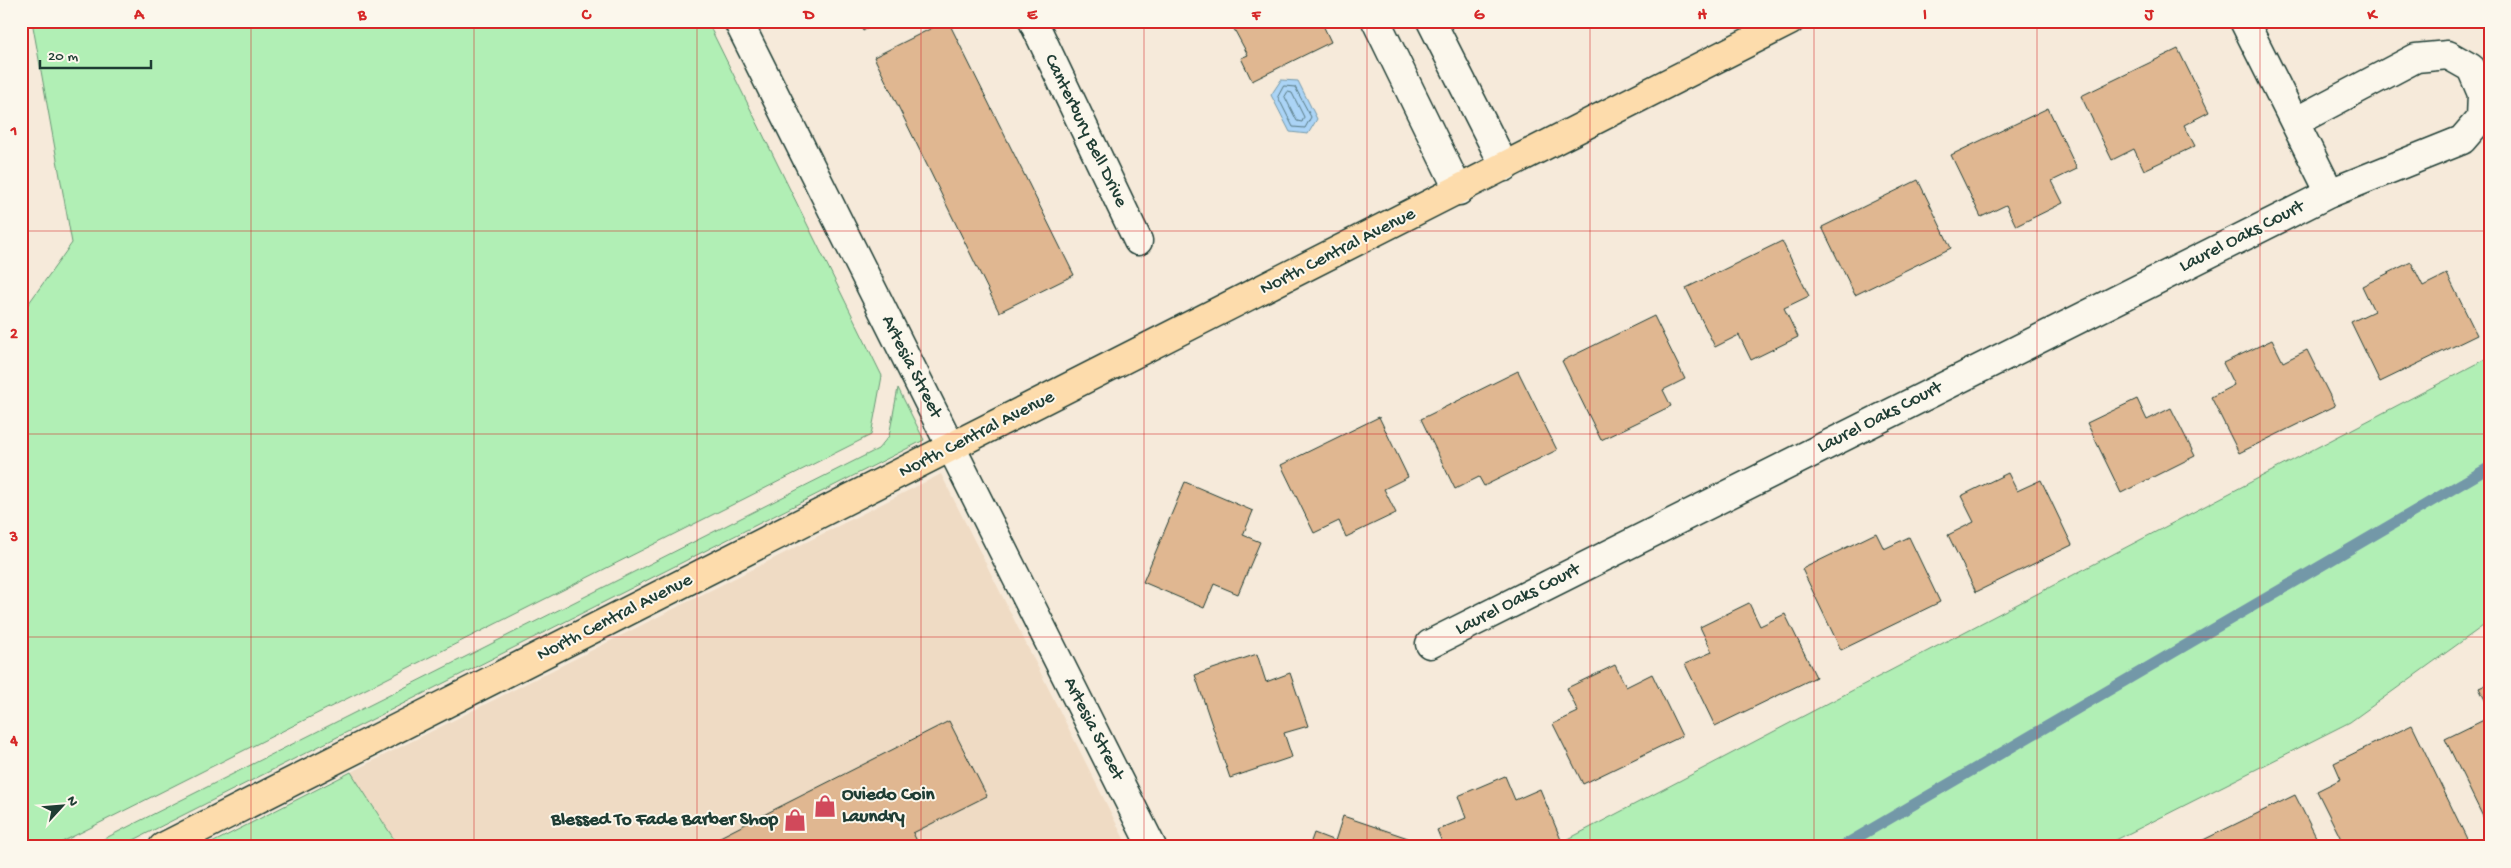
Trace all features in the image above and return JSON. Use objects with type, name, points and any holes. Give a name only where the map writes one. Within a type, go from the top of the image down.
[{"type":"main road","name":"North Central Avenue","points":[[163,847],[1459,191],[1790,21]]},
{"type":"street","name":"Artesia Street","points":[[738,21],[1152,847]]},
{"type":"street","name":"Canterbury Bell Drive","points":[[1033,21],[1138,241]]},
{"type":"street","points":[[1376,21],[1459,191]]},
{"type":"street","points":[[1431,21],[1505,167]]},
{"type":"street","points":[[2244,21],[2330,192]]},
{"type":"street","name":"Laurel Oaks Court","points":[[1430,644],[2330,192],[2462,140],[2481,118],[2482,94],[2471,68],[2448,55],[2416,58],[2294,122]]},
{"type":"shaded area","points":[[941,474],[1128,847],[399,847],[351,772]]},
{"type":"green space","points":[[32,21],[707,21],[882,376],[871,435],[52,847],[21,847],[21,314],[72,243]]},
{"type":"green space","points":[[2490,357],[2490,621],[2350,722],[2102,847],[1553,847]]},
{"type":"green space","points":[[898,388],[924,440],[120,847],[88,847],[878,449],[889,436]]},
{"type":"green space","points":[[351,772],[399,847],[204,847]]},
{"type":"water","points":[[1281,80],[1298,81],[1317,119],[1308,134],[1290,132],[1271,95]]},
{"type":"building","points":[[858,21],[882,21],[863,31]]},
{"type":"building","points":[[948,21],[1074,275],[999,312],[874,57]]},
{"type":"building","points":[[1249,21],[1321,21],[1331,42],[1252,81],[1241,58],[1248,55],[1234,29]]},
{"type":"building","points":[[2178,49],[2209,112],[2184,125],[2195,146],[2144,170],[2134,149],[2112,160],[2081,96]]},
{"type":"building","points":[[2048,108],[2077,169],[2052,181],[2063,203],[2016,226],[2006,205],[1981,217],[1951,155]]},
{"type":"building","points":[[1918,180],[1951,248],[1855,295],[1822,227]]},
{"type":"building","points":[[1782,241],[1809,296],[1784,308],[1798,337],[1751,360],[1739,335],[1715,347],[1686,288]]},
{"type":"building","points":[[2411,262],[2423,286],[2447,274],[2477,335],[2380,382],[2351,322],[2374,311],[2362,286]]},
{"type":"building","points":[[1654,316],[1685,379],[1663,390],[1671,406],[1601,440],[1562,361]]},
{"type":"building","points":[[2272,340],[2283,362],[2307,350],[2335,406],[2239,453],[2211,397],[2234,385],[2223,363]]},
{"type":"building","points":[[1518,371],[1557,450],[1484,486],[1479,477],[1455,489],[1421,419]]},
{"type":"building","points":[[2137,399],[2147,420],[2171,408],[2195,456],[2121,493],[2087,423]]},
{"type":"building","points":[[1379,417],[1408,477],[1384,489],[1396,513],[1346,537],[1339,521],[1314,533],[1281,465]]},
{"type":"building","points":[[2008,473],[2017,491],[2041,480],[2072,545],[1976,592],[1948,535],[1974,522],[1961,496]]},
{"type":"building","points":[[1185,482],[1253,511],[1243,535],[1260,542],[1238,594],[1214,584],[1204,608],[1143,582]]},
{"type":"building","points":[[1876,533],[1884,549],[1909,537],[1940,602],[1841,650],[1802,569]]},
{"type":"building","points":[[1749,603],[1760,626],[1785,614],[1816,677],[1715,726],[1685,664],[1712,652],[1700,627]]},
{"type":"building","points":[[1257,654],[1266,682],[1290,673],[1308,726],[1284,733],[1292,757],[1230,778],[1195,675]]},
{"type":"building","points":[[1615,665],[1626,687],[1652,674],[1682,736],[1583,784],[1553,724],[1578,712],[1567,688]]},
{"type":"building","points":[[2490,683],[2490,710],[2479,688]]},
{"type":"building","points":[[2490,717],[2490,826],[2488,827],[2445,739]]},
{"type":"building","points":[[949,721],[987,796],[913,833],[920,847],[725,847],[720,837]]},
{"type":"building","points":[[2412,725],[2467,839],[2451,847],[2410,847],[2408,843],[2401,847],[2345,847],[2317,791],[2341,779],[2334,763]]},
{"type":"building","points":[[1505,776],[1515,800],[1540,789],[1564,847],[1444,847],[1437,830],[1466,818],[1458,796]]},
{"type":"building","points":[[2295,795],[2321,847],[2194,847],[2193,845]]},
{"type":"building","points":[[1343,816],[1408,838],[1405,847],[1309,847],[1314,833],[1335,841]]},
{"type":"waterway","points":[[1841,847],[2490,467]]},
{"type":"place","name":"Oviedo Coin Laundry","points":[[825,806]]},
{"type":"place","name":"Blessed To Fade Barber Shop","points":[[795,820]]}]
